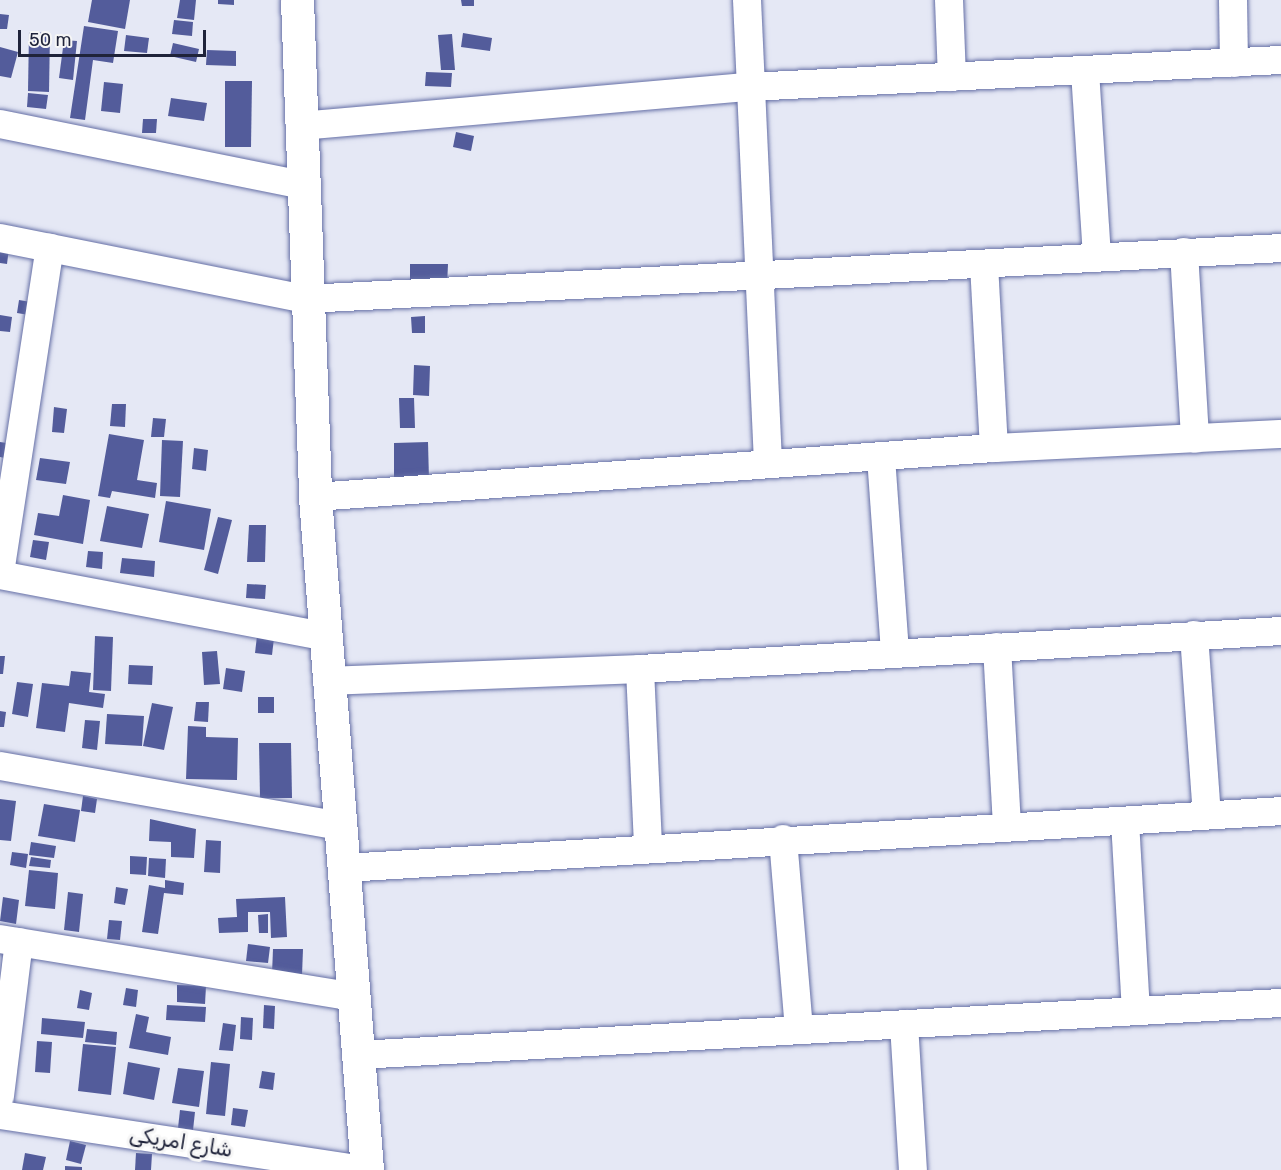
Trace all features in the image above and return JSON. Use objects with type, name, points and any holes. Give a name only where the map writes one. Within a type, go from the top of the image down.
[{"type":"street","points":[[297,0],[306,299],[315,497],[327,681],[345,868],[359,1055],[365,1170]]},
{"type":"street","points":[[747,0],[749,87],[768,464]]},
{"type":"street","points":[[949,0],[952,77]]},
{"type":"street","points":[[1233,0],[1234,63]]},
{"type":"street","points":[[300,126],[749,87],[1281,60]]},
{"type":"street","points":[[1086,71],[1097,256]]},
{"type":"street","points":[[0,124],[302,185]]},
{"type":"street","points":[[0,238],[306,299],[1281,248]]},
{"type":"street","points":[[50,248],[0,574],[324,636]]},
{"type":"street","points":[[1184,252],[1195,439]]},
{"type":"street","points":[[984,264],[994,448]]},
{"type":"street","points":[[315,497],[994,448],[1281,434]]},
{"type":"street","points":[[881,457],[895,653]]},
{"type":"street","points":[[327,681],[640,669],[1281,631]]},
{"type":"street","points":[[1194,636],[1207,815]]},
{"type":"street","points":[[997,647],[1007,826]]},
{"type":"street","points":[[640,669],[648,845]]},
{"type":"street","points":[[0,766],[340,826]]},
{"type":"street","points":[[345,868],[648,845],[1281,811]]},
{"type":"street","points":[[1125,821],[1136,1009]]},
{"type":"street","points":[[783,838],[800,1029]]},
{"type":"street","points":[[0,1096],[10,940],[354,997]]},
{"type":"street","points":[[359,1055],[1136,1009],[1281,1003]]},
{"type":"street","points":[[904,1024],[913,1170]]},
{"type":"street","name":"شارع امريكى","points":[[0,1115],[365,1170]]},
{"type":"building","points":[[92,0],[130,0],[125,29],[88,22]]},
{"type":"building","points":[[180,0],[196,0],[194,20],[177,18]]},
{"type":"building","points":[[218,0],[234,0],[234,5],[218,4]]},
{"type":"building","points":[[461,0],[474,0],[474,6],[462,6]]},
{"type":"building","points":[[0,14],[9,15],[7,29],[0,29]]},
{"type":"building","points":[[174,20],[193,22],[192,36],[172,34]]},
{"type":"building","points":[[84,26],[118,31],[113,63],[93,60],[85,120],[70,118]]},
{"type":"building","points":[[29,32],[50,33],[49,92],[28,91]]},
{"type":"building","points":[[463,33],[492,38],[490,51],[461,47]]},
{"type":"building","points":[[452,34],[455,70],[441,70],[438,35]]},
{"type":"building","points":[[126,35],[149,38],[147,53],[124,51]]},
{"type":"building","points":[[64,40],[77,41],[73,80],[59,78]]},
{"type":"building","points":[[173,43],[199,49],[196,62],[170,56]]},
{"type":"building","points":[[0,47],[18,52],[11,78],[0,76]]},
{"type":"building","points":[[207,50],[236,51],[236,66],[206,65]]},
{"type":"building","points":[[426,72],[452,73],[451,87],[425,86]]},
{"type":"building","points":[[225,81],[252,81],[251,147],[225,147]]},
{"type":"building","points":[[104,82],[123,84],[120,113],[101,111]]},
{"type":"building","points":[[28,93],[48,95],[46,109],[27,107]]},
{"type":"building","points":[[171,98],[207,103],[204,121],[168,116]]},
{"type":"building","points":[[143,119],[157,119],[156,133],[142,133]]},
{"type":"building","points":[[456,132],[474,136],[471,151],[453,147]]},
{"type":"building","points":[[0,246],[9,248],[7,264],[0,263]]},
{"type":"building","points":[[410,264],[448,264],[447,286],[410,284]]},
{"type":"building","points":[[19,300],[37,303],[35,316],[17,313]]},
{"type":"building","points":[[0,315],[12,317],[10,332],[0,331]]},
{"type":"building","points":[[425,316],[425,333],[412,333],[411,317]]},
{"type":"building","points":[[414,365],[430,366],[429,396],[413,395]]},
{"type":"building","points":[[399,398],[414,398],[415,428],[400,428]]},
{"type":"building","points":[[112,404],[126,404],[125,427],[110,426]]},
{"type":"building","points":[[54,407],[67,409],[64,433],[52,432]]},
{"type":"building","points":[[153,418],[166,419],[164,437],[151,437]]},
{"type":"building","points":[[109,434],[144,440],[137,480],[157,483],[155,498],[112,491],[110,498],[98,496]]},
{"type":"building","points":[[162,440],[183,441],[180,497],[160,496]]},
{"type":"building","points":[[0,442],[13,444],[10,459],[0,457]]},
{"type":"building","points":[[428,442],[429,480],[394,481],[394,443]]},
{"type":"building","points":[[194,448],[208,450],[206,471],[192,469]]},
{"type":"building","points":[[40,458],[70,462],[66,484],[36,480]]},
{"type":"building","points":[[63,495],[90,500],[83,544],[34,535],[38,513],[59,516]]},
{"type":"building","points":[[166,501],[211,509],[204,550],[159,542]]},
{"type":"building","points":[[107,506],[149,514],[142,548],[100,541]]},
{"type":"building","points":[[218,517],[232,520],[218,574],[204,570]]},
{"type":"building","points":[[249,525],[266,525],[265,562],[247,562]]},
{"type":"building","points":[[33,540],[49,542],[46,560],[30,557]]},
{"type":"building","points":[[88,551],[103,552],[102,569],[86,567]]},
{"type":"building","points":[[122,558],[155,561],[154,577],[120,573]]},
{"type":"building","points":[[247,584],[266,585],[265,599],[246,598]]},
{"type":"building","points":[[95,636],[113,637],[111,691],[93,690]]},
{"type":"building","points":[[257,636],[274,638],[272,655],[255,653]]},
{"type":"building","points":[[217,651],[220,684],[204,685],[202,652]]},
{"type":"building","points":[[0,656],[5,656],[3,674],[0,674]]},
{"type":"building","points":[[129,665],[153,666],[152,685],[128,684]]},
{"type":"building","points":[[226,668],[245,671],[242,692],[223,689]]},
{"type":"building","points":[[71,671],[91,673],[89,692],[105,694],[103,708],[69,703],[65,732],[36,728],[42,683],[69,686]]},
{"type":"building","points":[[17,682],[33,684],[28,717],[12,714]]},
{"type":"building","points":[[258,697],[274,697],[274,713],[258,713]]},
{"type":"building","points":[[196,702],[209,702],[208,722],[194,721]]},
{"type":"building","points":[[152,703],[173,707],[164,750],[143,746]]},
{"type":"building","points":[[0,711],[6,712],[4,727],[0,727]]},
{"type":"building","points":[[107,714],[144,716],[142,746],[105,744]]},
{"type":"building","points":[[85,720],[100,721],[97,750],[82,748]]},
{"type":"building","points":[[188,726],[206,727],[206,737],[238,738],[237,780],[186,779]]},
{"type":"building","points":[[259,743],[291,743],[292,798],[260,798]]},
{"type":"building","points":[[83,796],[97,799],[95,813],[81,811]]},
{"type":"building","points":[[0,799],[16,801],[11,841],[0,840]]},
{"type":"building","points":[[44,804],[80,810],[75,842],[38,836]]},
{"type":"building","points":[[150,819],[196,829],[194,858],[171,857],[171,842],[149,841]]},
{"type":"building","points":[[206,840],[221,841],[220,873],[204,872]]},
{"type":"building","points":[[31,842],[56,846],[54,858],[29,855]]},
{"type":"building","points":[[12,852],[28,854],[26,868],[10,865]]},
{"type":"building","points":[[130,856],[147,857],[146,875],[130,874]]},
{"type":"building","points":[[31,857],[51,860],[50,868],[29,866]]},
{"type":"building","points":[[149,858],[166,859],[165,878],[148,876]]},
{"type":"building","points":[[29,870],[58,873],[55,909],[25,906]]},
{"type":"building","points":[[165,880],[184,883],[183,895],[164,893],[158,934],[142,932],[149,885],[165,888]]},
{"type":"building","points":[[116,887],[128,889],[125,905],[114,903]]},
{"type":"building","points":[[68,892],[83,894],[79,932],[64,930]]},
{"type":"building","points":[[3,897],[19,900],[16,924],[0,921]]},
{"type":"building","points":[[285,897],[287,937],[271,938],[270,912],[248,912],[248,932],[219,933],[218,918],[237,917],[236,899]]},
{"type":"building","points":[[268,914],[268,933],[259,933],[258,915]]},
{"type":"building","points":[[109,920],[122,921],[120,940],[107,939]]},
{"type":"building","points":[[248,944],[270,947],[268,963],[246,961]]},
{"type":"building","points":[[273,949],[303,949],[302,975],[272,974]]},
{"type":"building","points":[[177,985],[206,986],[205,1004],[177,1002]]},
{"type":"building","points":[[126,988],[138,990],[136,1007],[123,1005]]},
{"type":"building","points":[[80,990],[92,993],[89,1010],[77,1008]]},
{"type":"building","points":[[167,1005],[206,1007],[205,1022],[166,1020]]},
{"type":"building","points":[[264,1005],[275,1006],[274,1029],[263,1028]]},
{"type":"building","points":[[136,1014],[149,1017],[146,1032],[171,1037],[168,1055],[129,1048]]},
{"type":"building","points":[[241,1017],[253,1018],[252,1040],[240,1039]]},
{"type":"building","points":[[42,1018],[85,1022],[83,1038],[41,1034]]},
{"type":"building","points":[[223,1023],[236,1025],[233,1051],[219,1050]]},
{"type":"building","points":[[87,1029],[117,1032],[116,1045],[85,1042]]},
{"type":"building","points":[[37,1041],[52,1042],[50,1073],[35,1072]]},
{"type":"building","points":[[83,1044],[116,1047],[111,1095],[78,1091]]},
{"type":"building","points":[[128,1062],[160,1068],[154,1100],[123,1094]]},
{"type":"building","points":[[211,1062],[230,1064],[225,1116],[206,1114]]},
{"type":"building","points":[[178,1068],[204,1071],[199,1107],[172,1103]]},
{"type":"building","points":[[262,1071],[275,1073],[273,1090],[259,1088]]},
{"type":"building","points":[[233,1108],[248,1110],[245,1127],[231,1125]]},
{"type":"building","points":[[180,1110],[195,1112],[193,1130],[178,1128]]},
{"type":"building","points":[[70,1141],[86,1145],[81,1164],[66,1160]]},
{"type":"building","points":[[25,1153],[46,1157],[43,1170],[22,1170]]},
{"type":"building","points":[[136,1153],[152,1154],[151,1170],[135,1170]]},
{"type":"building","points":[[65,1166],[82,1167],[82,1170],[65,1170]]}]
